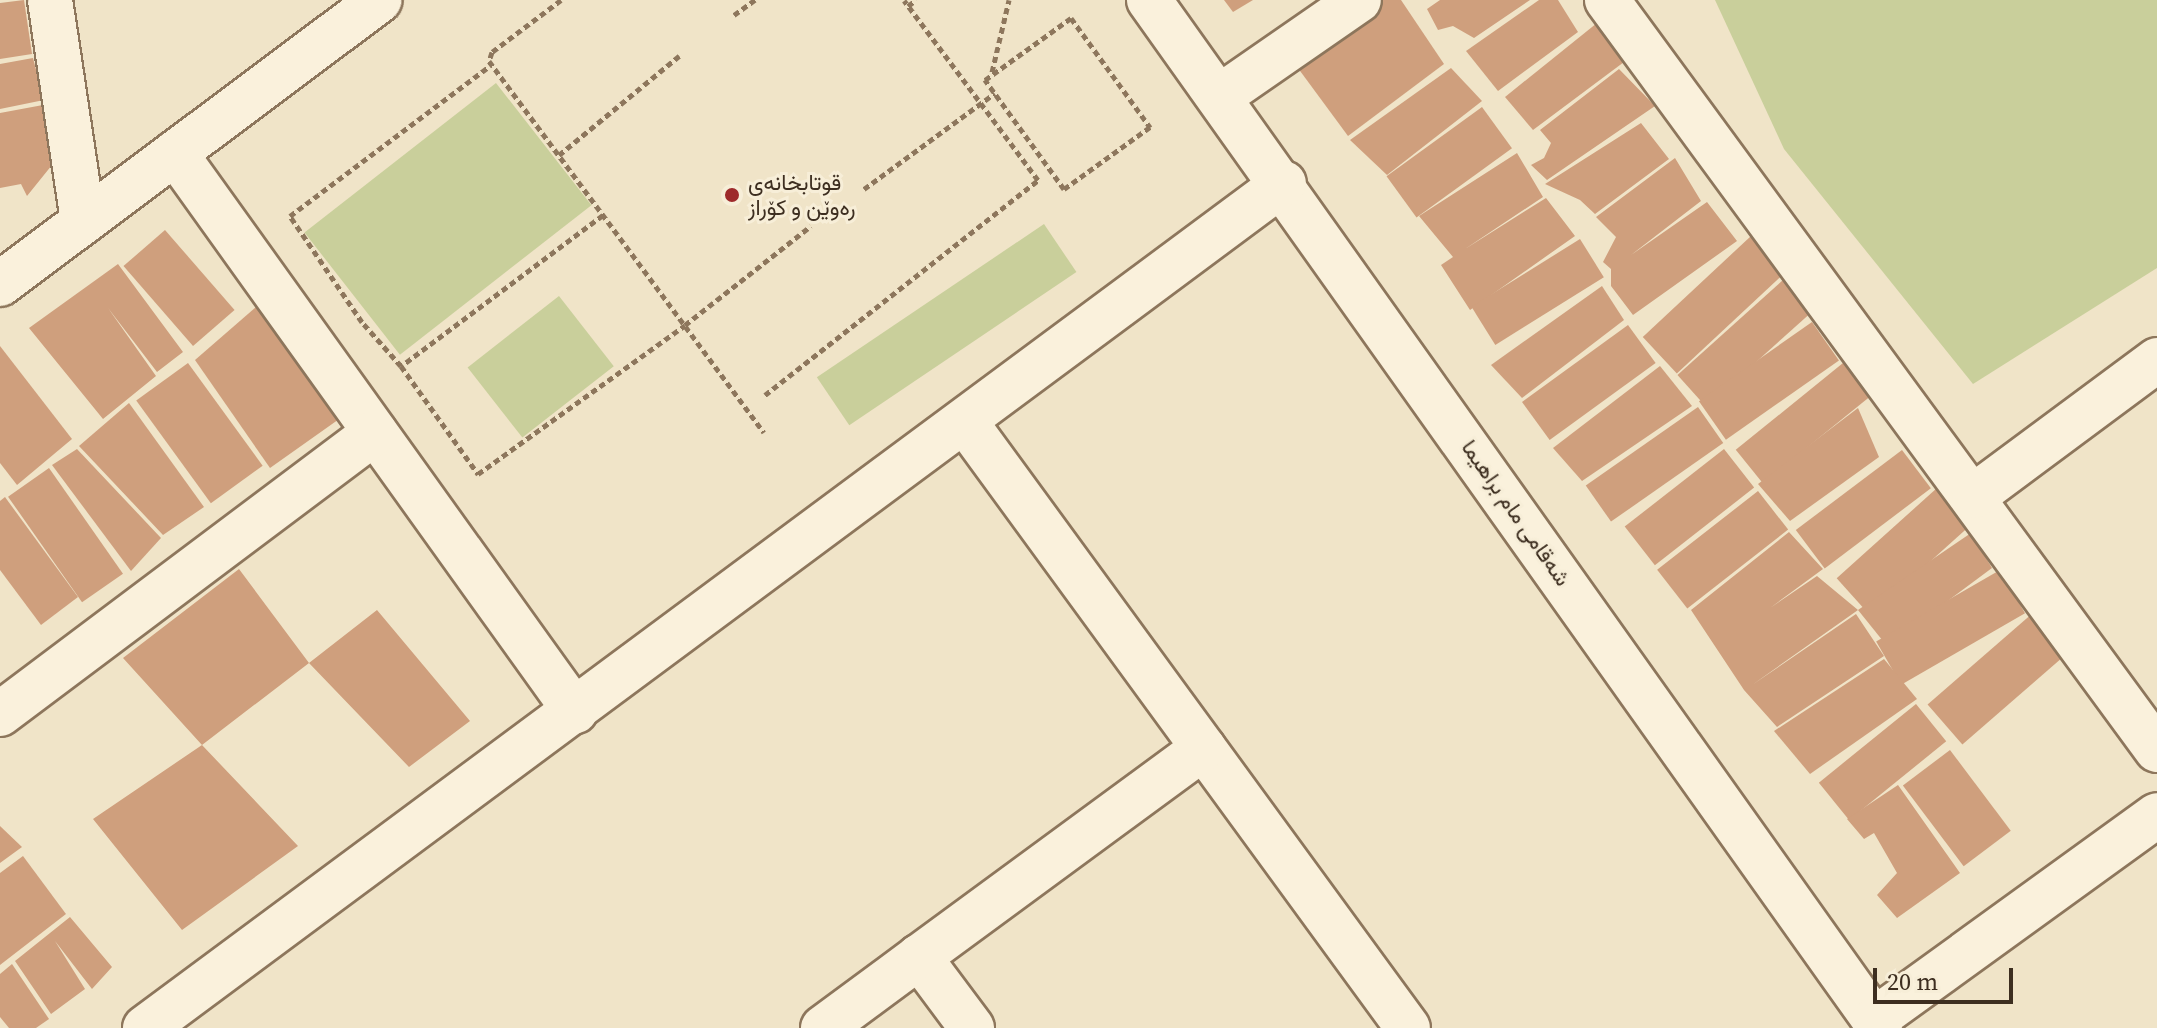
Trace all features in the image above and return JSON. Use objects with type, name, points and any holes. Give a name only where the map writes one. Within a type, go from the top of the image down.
[{"type":"street","points":[[50,0],[83,222]]},
{"type":"street","points":[[0,284],[380,0]]},
{"type":"street","name":"شەقامی مام براهیما","points":[[1149,0],[1284,183],[1877,1024]]},
{"type":"street","points":[[1219,97],[1359,0]]},
{"type":"street","points":[[1607,0],[1974,496],[2157,750]]},
{"type":"street","points":[[175,153],[575,711]]},
{"type":"street","points":[[145,1028],[966,423],[1284,183]]},
{"type":"street","points":[[1974,496],[2157,360]]},
{"type":"street","points":[[966,423],[1408,1028]]},
{"type":"street","points":[[0,714],[375,432]]},
{"type":"street","points":[[823,1028],[1203,748]]},
{"type":"street","points":[[1877,1024],[2157,815]]},
{"type":"street","points":[[919,957],[972,1028]]},
{"type":"path","points":[[561,0],[492,52],[491,65],[764,432]]},
{"type":"path","points":[[734,15],[755,0]]},
{"type":"path","points":[[765,395],[1038,180],[906,3],[916,0]]},
{"type":"path","points":[[992,73],[1009,0]]},
{"type":"path","points":[[1071,18],[1150,127],[1064,189],[995,93],[985,80],[992,73],[1071,18]]},
{"type":"path","points":[[559,155],[679,56]]},
{"type":"path","points":[[491,65],[290,216],[362,322],[401,366],[478,474],[685,325],[811,226]]},
{"type":"path","points":[[864,189],[995,93]]},
{"type":"path","points":[[401,366],[603,215]]},
{"type":"green space","points":[[1715,0],[2157,0],[2157,268],[1973,384],[1784,149]]},
{"type":"green space","points":[[496,83],[591,205],[400,355],[305,233]]},
{"type":"green space","points":[[1044,224],[1076,272],[849,425],[817,377]]},
{"type":"green space","points":[[559,296],[614,366],[522,438],[468,367]]},
{"type":"building","points":[[24,0],[32,54],[0,59],[0,3]]},
{"type":"building","points":[[1224,0],[1253,0],[1233,12]]},
{"type":"building","points":[[1374,0],[1401,0],[1444,64],[1348,136],[1292,60]]},
{"type":"building","points":[[1440,0],[1530,0],[1474,38],[1453,26],[1438,30],[1427,9]]},
{"type":"building","points":[[1539,0],[1558,0],[1578,32],[1498,91],[1466,51]]},
{"type":"building","points":[[1602,19],[1624,62],[1533,130],[1505,97]]},
{"type":"building","points":[[33,58],[44,100],[0,109],[0,64]]},
{"type":"building","points":[[1451,68],[1482,101],[1387,175],[1350,140]]},
{"type":"building","points":[[1619,69],[1655,106],[1547,180],[1531,165],[1544,158],[1551,143],[1540,130]]},
{"type":"building","points":[[43,105],[52,165],[27,196],[21,184],[0,188],[0,113]]},
{"type":"building","points":[[1482,107],[1512,148],[1417,218],[1387,176]]},
{"type":"building","points":[[1641,123],[1669,159],[1595,214],[1580,200],[1545,184]]},
{"type":"building","points":[[1517,153],[1543,197],[1465,249],[1546,198],[1575,236],[1470,310],[1441,265],[1453,257],[1419,216]]},
{"type":"building","points":[[1675,158],[1701,201],[1631,255],[1707,202],[1737,241],[1633,315],[1611,286],[1611,269],[1603,262],[1616,237],[1596,217]]},
{"type":"building","points":[[165,230],[235,310],[193,346],[123,266]]},
{"type":"building","points":[[1751,236],[1785,273],[1677,374],[1643,337]]},
{"type":"building","points":[[1580,239],[1604,277],[1495,345],[1471,307]]},
{"type":"building","points":[[118,264],[183,352],[157,372],[108,308],[156,376],[103,419],[29,328]]},
{"type":"building","points":[[1783,280],[1812,312],[1706,407],[1677,375]]},
{"type":"building","points":[[1602,286],[1624,320],[1522,398],[1491,365]]},
{"type":"building","points":[[256,307],[342,417],[270,468],[195,360]]},
{"type":"building","points":[[1812,322],[1839,361],[1726,440],[1699,401]]},
{"type":"building","points":[[1628,325],[1656,363],[1550,440],[1522,402]]},
{"type":"building","points":[[0,346],[72,439],[17,485],[0,463]]},
{"type":"building","points":[[188,363],[263,466],[211,503],[136,401]]},
{"type":"building","points":[[1843,363],[1870,396],[1763,483],[1736,450]]},
{"type":"building","points":[[1660,366],[1692,406],[1582,481],[1553,448]]},
{"type":"building","points":[[129,403],[204,507],[163,535],[79,446]]},
{"type":"building","points":[[1698,407],[1723,443],[1611,522],[1586,486]]},
{"type":"building","points":[[1858,408],[1879,457],[1790,521],[1758,484]]},
{"type":"building","points":[[77,449],[161,538],[131,571],[52,465]]},
{"type":"building","points":[[1724,449],[1754,488],[1655,565],[1625,527]]},
{"type":"building","points":[[1902,450],[1931,488],[1825,568],[1796,530]]},
{"type":"building","points":[[49,468],[123,574],[82,602],[8,497]]},
{"type":"building","points":[[1937,488],[1970,525],[1870,615],[1837,578]]},
{"type":"building","points":[[1758,491],[1788,530],[1687,608],[1657,570]]},
{"type":"building","points":[[5,497],[78,597],[41,625],[0,570],[0,501]]},
{"type":"building","points":[[1789,532],[1823,569],[1770,608],[1817,576],[1858,610],[1752,685],[1856,614],[1884,656],[1777,727],[1744,690],[1691,610]]},
{"type":"building","points":[[1971,533],[1992,568],[1887,646],[1858,610]]},
{"type":"building","points":[[239,569],[309,663],[202,745],[123,658]]},
{"type":"building","points":[[2000,570],[2025,613],[1901,685],[1876,642]]},
{"type":"building","points":[[377,610],[470,721],[409,767],[309,663]]},
{"type":"building","points":[[2034,612],[2069,652],[1962,745],[1928,705]]},
{"type":"building","points":[[1884,659],[1917,699],[1810,774],[1774,731]]},
{"type":"building","points":[[1916,704],[1946,741],[1849,820],[1819,783]]},
{"type":"building","points":[[202,745],[298,846],[182,930],[93,819]]},
{"type":"building","points":[[1950,750],[2011,831],[1964,866],[1903,786]]},
{"type":"building","points":[[1898,785],[1960,873],[1897,918],[1877,895],[1897,873],[1874,833],[1864,839],[1847,819]]},
{"type":"building","points":[[0,826],[22,847],[0,863]]},
{"type":"building","points":[[23,856],[66,914],[0,965],[0,873]]},
{"type":"building","points":[[70,917],[112,967],[92,989],[55,941],[85,989],[51,1014],[15,961]]},
{"type":"building","points":[[12,964],[49,1019],[36,1028],[9,1028],[0,1017],[0,974]]},
{"type":"place","name":"قوتابخانەی رەوێن و کۆراز","points":[[732,195]]}]
